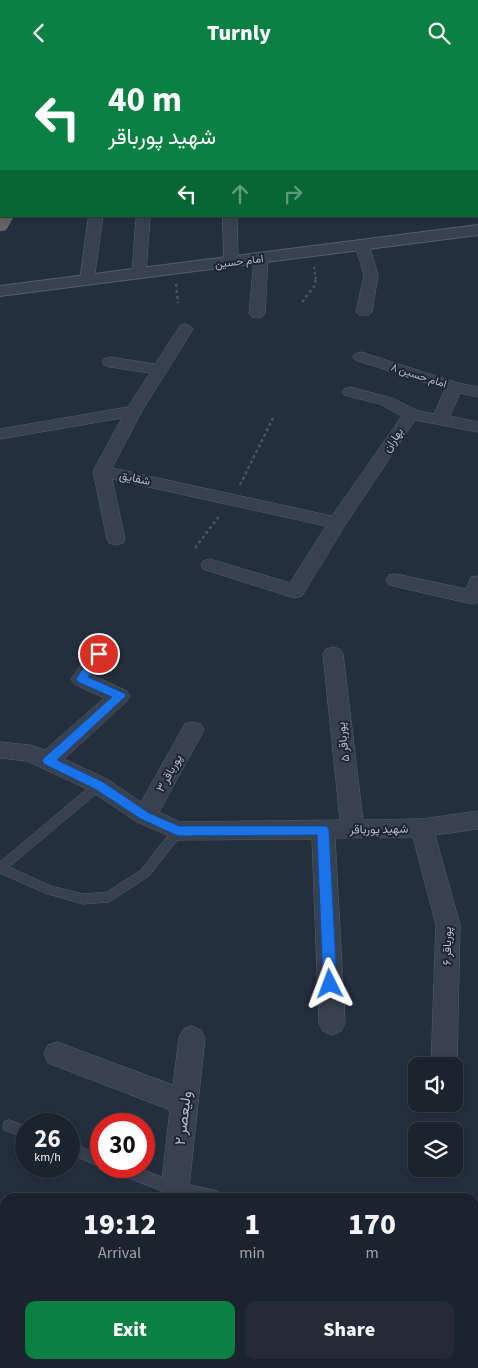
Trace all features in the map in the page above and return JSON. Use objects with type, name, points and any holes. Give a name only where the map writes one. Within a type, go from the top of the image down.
[{"type":"street","points":[[87,279],[96,217]]},
{"type":"street","points":[[230,217],[231,262]]},
{"type":"street","points":[[139,273],[143,219]]},
{"type":"street","name":"امام حسین","points":[[0,291],[478,230]]},
{"type":"street","points":[[362,245],[371,275],[364,312]]},
{"type":"street","points":[[257,313],[261,258]]},
{"type":"street","name":"شقایق","points":[[185,329],[134,411],[102,471],[337,523]]},
{"type":"street","name":"امام حسین ۸","points":[[361,357],[454,387],[478,392]]},
{"type":"street","points":[[110,362],[160,370]]},
{"type":"street","points":[[440,420],[454,387]]},
{"type":"street","points":[[350,392],[386,401],[411,414]]},
{"type":"street","points":[[0,433],[134,411]]},
{"type":"street","name":"بهاران","points":[[210,565],[295,591],[337,523],[411,414],[478,427]]},
{"type":"street","points":[[102,471],[116,539]]},
{"type":"street","points":[[396,580],[476,593]]},
{"type":"street","points":[[48,761],[120,696],[82,679],[99,654]]},
{"type":"street","name":"پورباقر ۵","points":[[333,654],[353,830]]},
{"type":"street","name":"پورباقر ۳","points":[[145,816],[193,730]]},
{"type":"street","name":"شهید پورباقر","points":[[0,750],[30,753],[48,761],[99,785],[145,816],[178,831],[422,828],[478,820]]},
{"type":"street","name":"پورباقر ۶","points":[[422,828],[448,925],[444,1057]]},
{"type":"street","points":[[323,830],[332,1023]]},
{"type":"street","name":"ولیعصر ۲","points":[[174,1193],[192,1038]]},
{"type":"street","points":[[57,1054],[184,1102]]},
{"type":"lane","points":[[99,785],[0,868],[49,891],[83,899],[109,897],[145,873],[178,831]]},
{"type":"lane","points":[[10,1126],[15,1128]]},
{"type":"lane","points":[[141,1178],[174,1193]]},
{"type":"path","points":[[302,303],[316,284],[311,251]]},
{"type":"route","points":[[99,654],[82,679],[120,696],[48,761],[99,785],[145,816],[178,831],[323,830],[330,984]]}]
